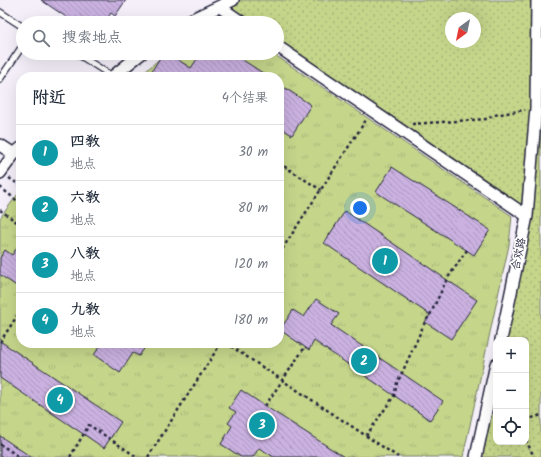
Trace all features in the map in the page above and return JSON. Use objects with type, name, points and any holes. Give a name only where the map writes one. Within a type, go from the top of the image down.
[{"type":"street","points":[[200,16],[232,0]]},
{"type":"street","name":"合欢路","points":[[502,337],[528,216],[536,108],[537,0]]},
{"type":"street","points":[[220,7],[233,16]]},
{"type":"street","points":[[284,51],[528,216]]},
{"type":"street","points":[[118,72],[133,60]]},
{"type":"street","points":[[0,145],[16,151]]},
{"type":"street","points":[[0,172],[16,152]]},
{"type":"street","points":[[476,457],[494,373]]},
{"type":"lane","points":[[0,12],[16,22]]},
{"type":"lane","points":[[0,79],[16,55]]},
{"type":"lane","points":[[86,60],[104,72]]},
{"type":"path","points":[[395,126],[422,122],[487,119],[494,115],[536,108]]},
{"type":"path","points":[[284,246],[368,118]]},
{"type":"path","points":[[284,167],[320,190]]},
{"type":"path","points":[[0,187],[16,200]]},
{"type":"path","points":[[0,210],[16,221]]},
{"type":"path","points":[[366,436],[394,396],[397,383],[446,279],[467,250]]},
{"type":"path","points":[[0,342],[16,318]]},
{"type":"path","points":[[265,406],[305,347]]},
{"type":"path","points":[[148,457],[218,348]]},
{"type":"path","points":[[234,348],[398,457]]},
{"type":"path","points":[[529,419],[541,415]]},
{"type":"path","points":[[70,457],[89,424],[137,457]]},
{"type":"path","points":[[0,444],[19,457]]},
{"type":"path","points":[[528,445],[534,457]]},
{"type":"green space","points":[[233,0],[541,0],[541,457],[476,457],[493,378],[493,445],[529,445],[529,337],[502,337],[527,216],[284,51],[284,16],[233,16],[220,7]]},
{"type":"green space","points":[[158,60],[282,60],[512,216],[509,245],[463,457],[0,457],[0,218],[16,197],[16,348],[284,348],[284,72],[145,72]]},
{"type":"building","points":[[41,0],[126,0],[115,16],[111,13],[109,16],[65,16]]},
{"type":"building","points":[[159,60],[178,60],[191,68],[196,60],[243,60],[261,72],[151,72]]},
{"type":"building","points":[[284,87],[311,105],[292,135],[284,130]]},
{"type":"building","points":[[392,167],[490,230],[474,255],[376,192]]},
{"type":"building","points":[[345,211],[477,300],[451,339],[425,322],[430,315],[324,243]]},
{"type":"building","points":[[16,249],[16,286],[0,275],[0,258],[5,250],[12,255]]},
{"type":"building","points":[[316,299],[339,314],[331,325],[443,401],[430,420],[314,341],[309,350],[284,333],[284,324],[293,310],[304,317]]},
{"type":"building","points":[[0,341],[121,422],[104,448],[0,378]]},
{"type":"building","points":[[99,348],[145,348],[139,356],[133,353],[120,373],[94,355]]},
{"type":"building","points":[[241,390],[344,457],[274,457],[259,448],[253,457],[241,457],[221,444],[232,426],[228,423],[236,412],[229,408]]},
{"type":"building","points":[[0,436],[31,457],[0,457]]},
{"type":"place","name":"四教","points":[[385,261]]},
{"type":"place","name":"六教","points":[[364,361]]},
{"type":"place","name":"九教","points":[[60,400]]},
{"type":"place","name":"八教","points":[[262,425]]}]
